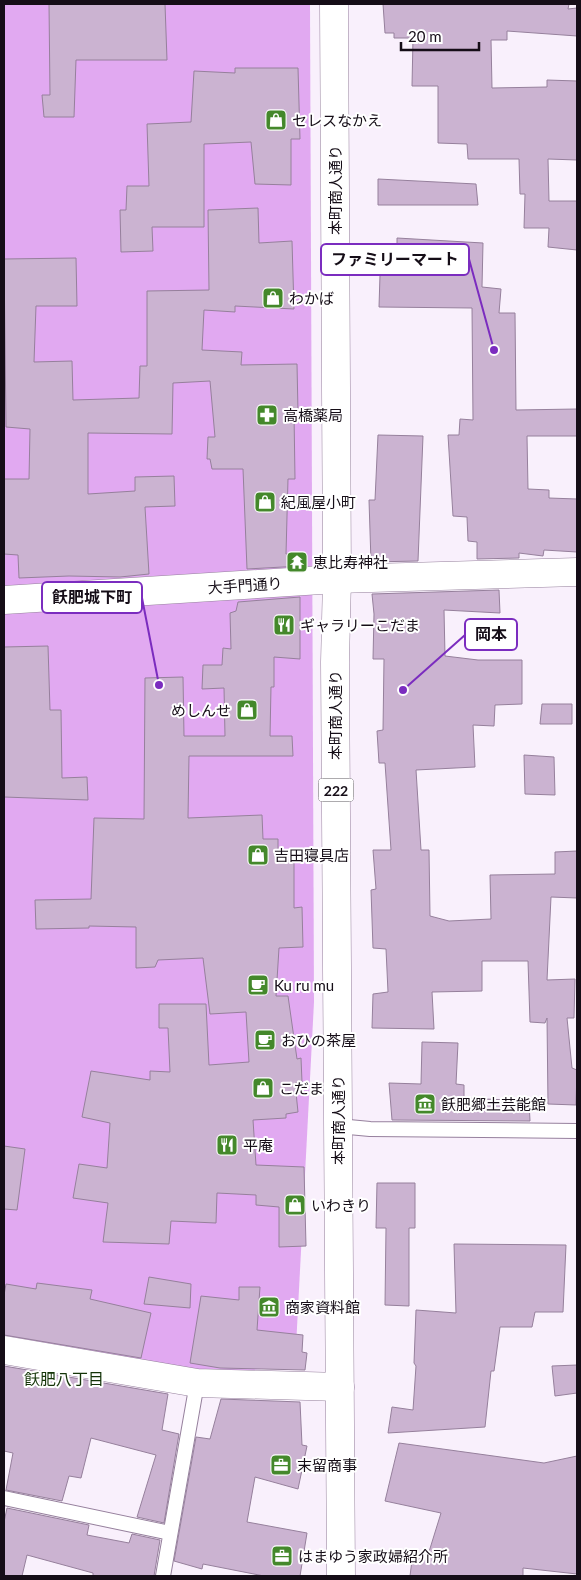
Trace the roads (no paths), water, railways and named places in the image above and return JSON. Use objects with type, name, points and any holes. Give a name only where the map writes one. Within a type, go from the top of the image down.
[{"type":"main road","name":"本町商人通り","points":[[334,4],[337,579],[335,662],[341,1576]]},
{"type":"main road","name":"大手門通り","points":[[4,600],[337,579],[577,572]]},
{"type":"main road","points":[[4,1350],[197,1383],[340,1387]]},
{"type":"lane","points":[[338,1126],[370,1129],[577,1131]]},
{"type":"lane","points":[[163,1576],[197,1383]]},
{"type":"lane","points":[[4,1498],[170,1533]]},
{"type":"place","name":"セレスなかえ","points":[[276,120]]},
{"type":"place","name":"わかば","points":[[273,298]]},
{"type":"place","name":"ファミリーマート","points":[[494,350]]},
{"type":"place","name":"高橋薬局","points":[[267,415]]},
{"type":"place","name":"紀風屋小町","points":[[265,502]]},
{"type":"place","name":"恵比寿神社","points":[[297,562]]},
{"type":"place","name":"ギャラリーこだま","points":[[284,625]]},
{"type":"place","name":"飫肥城下町","points":[[159,685]]},
{"type":"place","name":"岡本","points":[[403,690]]},
{"type":"place","name":"めしんせ","points":[[247,710]]},
{"type":"place","name":"吉田寝具店","points":[[258,855]]},
{"type":"place","name":"Ku ru mu","points":[[258,985]]},
{"type":"place","name":"おひの茶屋","points":[[265,1040]]},
{"type":"place","name":"こだま","points":[[263,1088]]},
{"type":"place","name":"飫肥郷土芸能館","points":[[425,1104]]},
{"type":"place","name":"平庵","points":[[227,1145]]},
{"type":"place","name":"いわきり","points":[[295,1205]]},
{"type":"place","name":"商家資料館","points":[[269,1307]]},
{"type":"place","name":"末留商事","points":[[281,1465]]},
{"type":"place","name":"はまゆう家政婦紹介所","points":[[282,1556]]},
{"type":"district","name":"飫肥八丁目","points":[[64,1378]]}]
